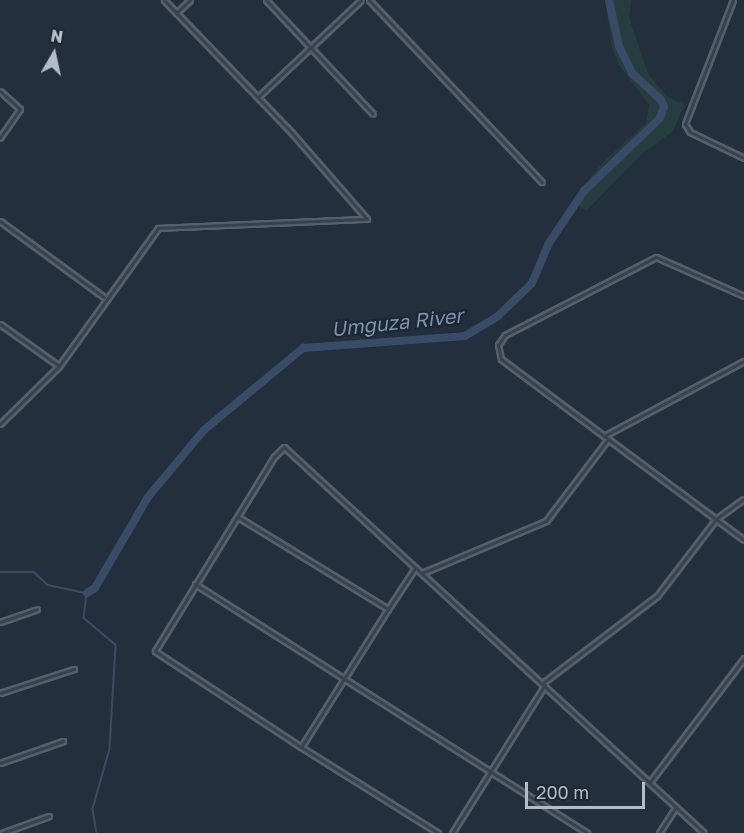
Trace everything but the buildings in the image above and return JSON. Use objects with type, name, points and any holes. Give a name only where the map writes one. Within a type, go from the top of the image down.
[{"type":"street","points":[[0,424],[59,366],[104,297],[158,228],[367,219],[258,97],[164,0]]},
{"type":"street","points":[[177,13],[190,0]]},
{"type":"street","points":[[266,0],[373,114]]},
{"type":"street","points":[[258,97],[361,0]]},
{"type":"street","points":[[369,0],[542,182]]},
{"type":"street","points":[[733,0],[685,124],[690,132],[744,158]]},
{"type":"street","points":[[0,91],[20,109],[0,138]]},
{"type":"street","points":[[0,221],[104,297]]},
{"type":"street","points":[[744,296],[656,257],[505,335],[498,345],[501,359],[744,540]]},
{"type":"street","points":[[0,324],[59,366]]},
{"type":"street","points":[[422,573],[546,521],[606,438],[744,361]]},
{"type":"street","points":[[438,833],[155,654],[156,646],[274,457],[286,448],[415,568],[544,683],[704,833]]},
{"type":"street","points":[[452,833],[544,683],[657,596],[716,519],[744,499]]},
{"type":"street","points":[[237,517],[388,609]]},
{"type":"street","points":[[301,747],[415,568]]},
{"type":"street","points":[[195,584],[588,833]]},
{"type":"street","points":[[0,622],[37,609]]},
{"type":"street","points":[[650,782],[744,658]]},
{"type":"street","points":[[0,693],[74,669]]},
{"type":"street","points":[[0,763],[63,741]]},
{"type":"street","points":[[659,833],[676,806]]},
{"type":"street","points":[[2,833],[49,816]]},
{"type":"green space","points":[[605,0],[631,0],[629,18],[648,74],[668,97],[685,105],[673,131],[643,153],[586,211],[572,201],[603,162],[646,123],[649,105],[619,65],[612,47]]},
{"type":"waterway","name":"Umguza River","points":[[87,593],[95,588],[148,497],[204,430],[303,348],[465,336],[498,316],[532,283],[549,243],[584,191],[660,118],[664,107],[661,100],[632,73],[619,46],[609,0]]},
{"type":"waterway","points":[[0,572],[34,572],[48,585],[87,593],[84,618],[116,645],[110,749],[93,809],[97,833]]}]
